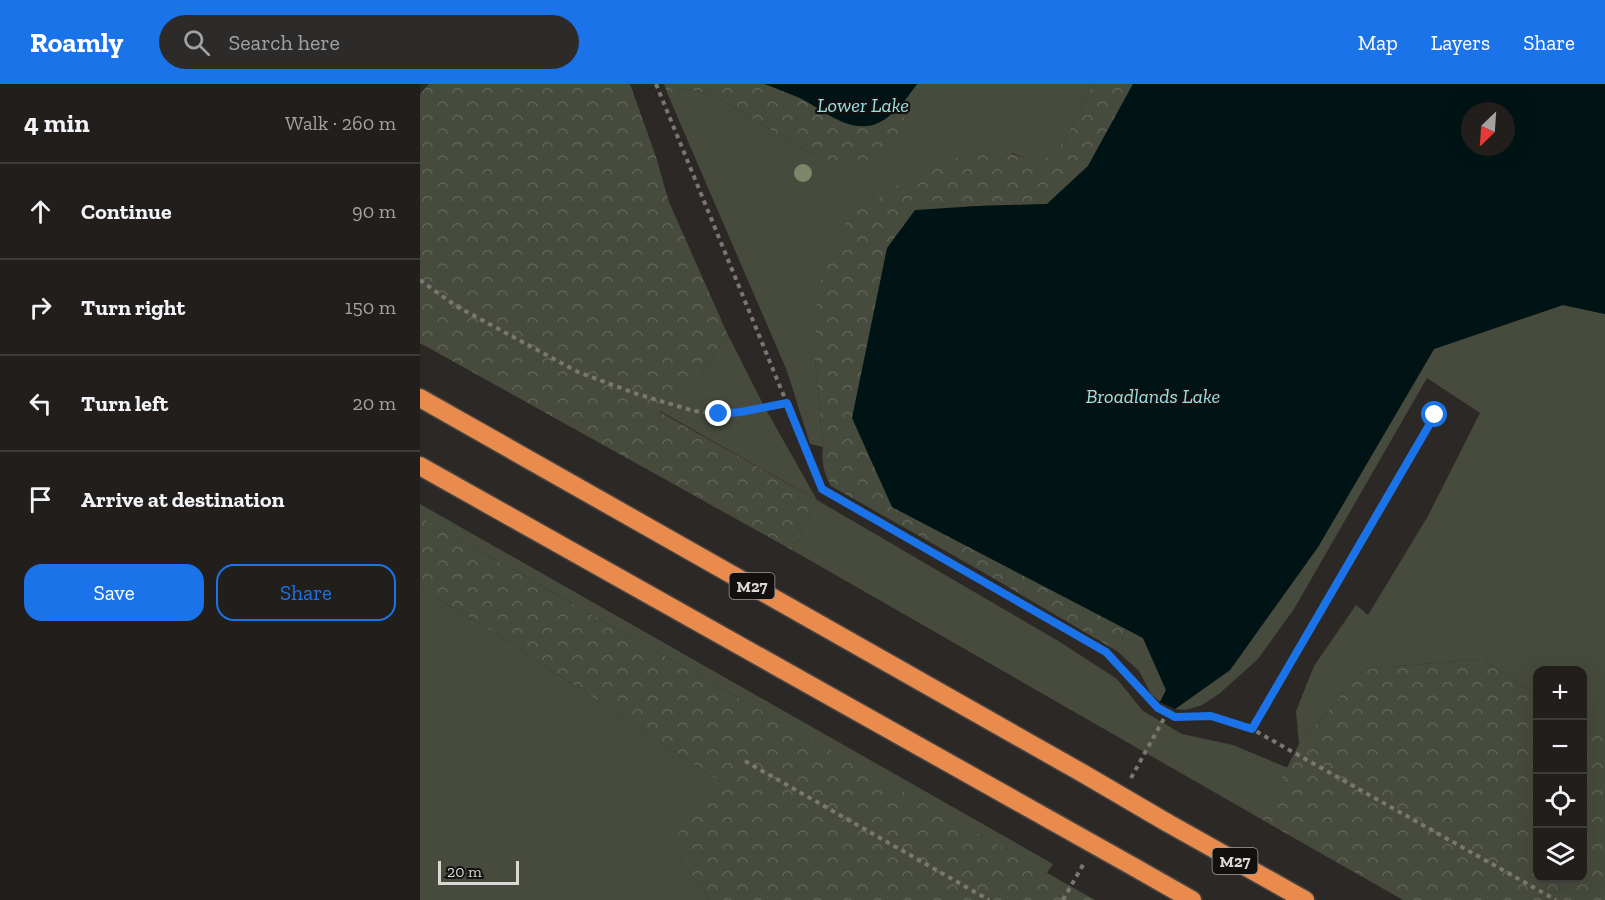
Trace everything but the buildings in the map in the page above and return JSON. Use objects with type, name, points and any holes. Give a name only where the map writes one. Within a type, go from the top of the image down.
[{"type":"highway","name":"M27","points":[[420,398],[1305,900]]},
{"type":"highway","points":[[420,466],[1192,900]]},
{"type":"path","points":[[656,84],[822,489],[1106,652],[1158,708],[1175,717],[1211,716],[1252,729],[1556,900]]},
{"type":"path","points":[[420,280],[456,306],[578,372],[637,394],[694,411],[719,414],[787,403]]},
{"type":"path","points":[[1252,729],[1435,415]]},
{"type":"path","points":[[745,761],[989,900]]},
{"type":"green space","points":[[429,84],[630,84],[669,202],[727,333],[702,374],[660,412],[817,500],[792,550],[420,343],[420,94]]},
{"type":"green space","points":[[664,84],[765,84],[800,98],[884,120],[898,109],[913,132],[868,174],[815,156],[709,93],[680,89],[668,95]]},
{"type":"green space","points":[[917,84],[1093,84],[1064,141],[1041,163],[1012,153],[815,360],[823,447],[810,444],[787,371],[668,95],[680,89],[709,93],[815,156],[913,133],[898,109]]},
{"type":"green space","points":[[1093,84],[1133,84],[1088,166],[1047,204],[915,210],[892,507],[1126,629],[1117,651],[831,486],[823,463],[815,360],[817,290],[848,217],[907,179],[984,146],[1041,162],[1064,141]]},
{"type":"green space","points":[[1563,305],[1605,314],[1605,740],[1587,728],[1587,666],[1533,666],[1533,693],[1482,659],[1364,669],[1299,744],[1296,711],[1314,666],[1356,605],[1368,615],[1428,516],[1480,413],[1427,378],[1294,609],[1258,659],[1219,694],[1202,705],[1186,710],[1175,709],[1230,670],[1318,547],[1434,349]]},
{"type":"green space","points":[[727,333],[764,406],[817,500],[660,411],[702,374]]},
{"type":"green space","points":[[817,500],[1060,642],[1117,679],[1143,711],[1182,734],[1233,745],[1288,768],[1261,819],[792,550]]},
{"type":"green space","points":[[420,504],[1053,864],[1047,873],[420,517]]},
{"type":"green space","points":[[420,517],[1095,900],[710,900],[693,876],[677,835],[722,783],[495,633],[420,588]]},
{"type":"green space","points":[[420,588],[495,633],[722,783],[693,876],[710,900],[420,900]]},
{"type":"green space","points":[[1126,629],[1143,638],[1166,690],[1160,702],[1151,694],[1139,671],[1117,651]]},
{"type":"green space","points":[[1482,659],[1533,693],[1533,882],[1587,882],[1587,728],[1605,740],[1605,900],[1403,900],[1261,819],[1299,744],[1364,669]]},
{"type":"water","name":"Lower Lake","points":[[765,84],[917,84],[898,108],[886,118],[873,125],[863,126],[844,122],[800,98]]},
{"type":"water","name":"Broadlands Lake","points":[[1133,84],[1605,84],[1605,314],[1563,305],[1434,349],[1318,547],[1230,670],[1175,709],[1160,702],[1166,690],[1143,638],[892,507],[852,418],[887,248],[915,210],[1047,204],[1088,166]]},
{"type":"route","points":[[719,414],[787,403],[822,489],[1106,652],[1158,708],[1175,717],[1211,716],[1252,729],[1435,415]]}]
